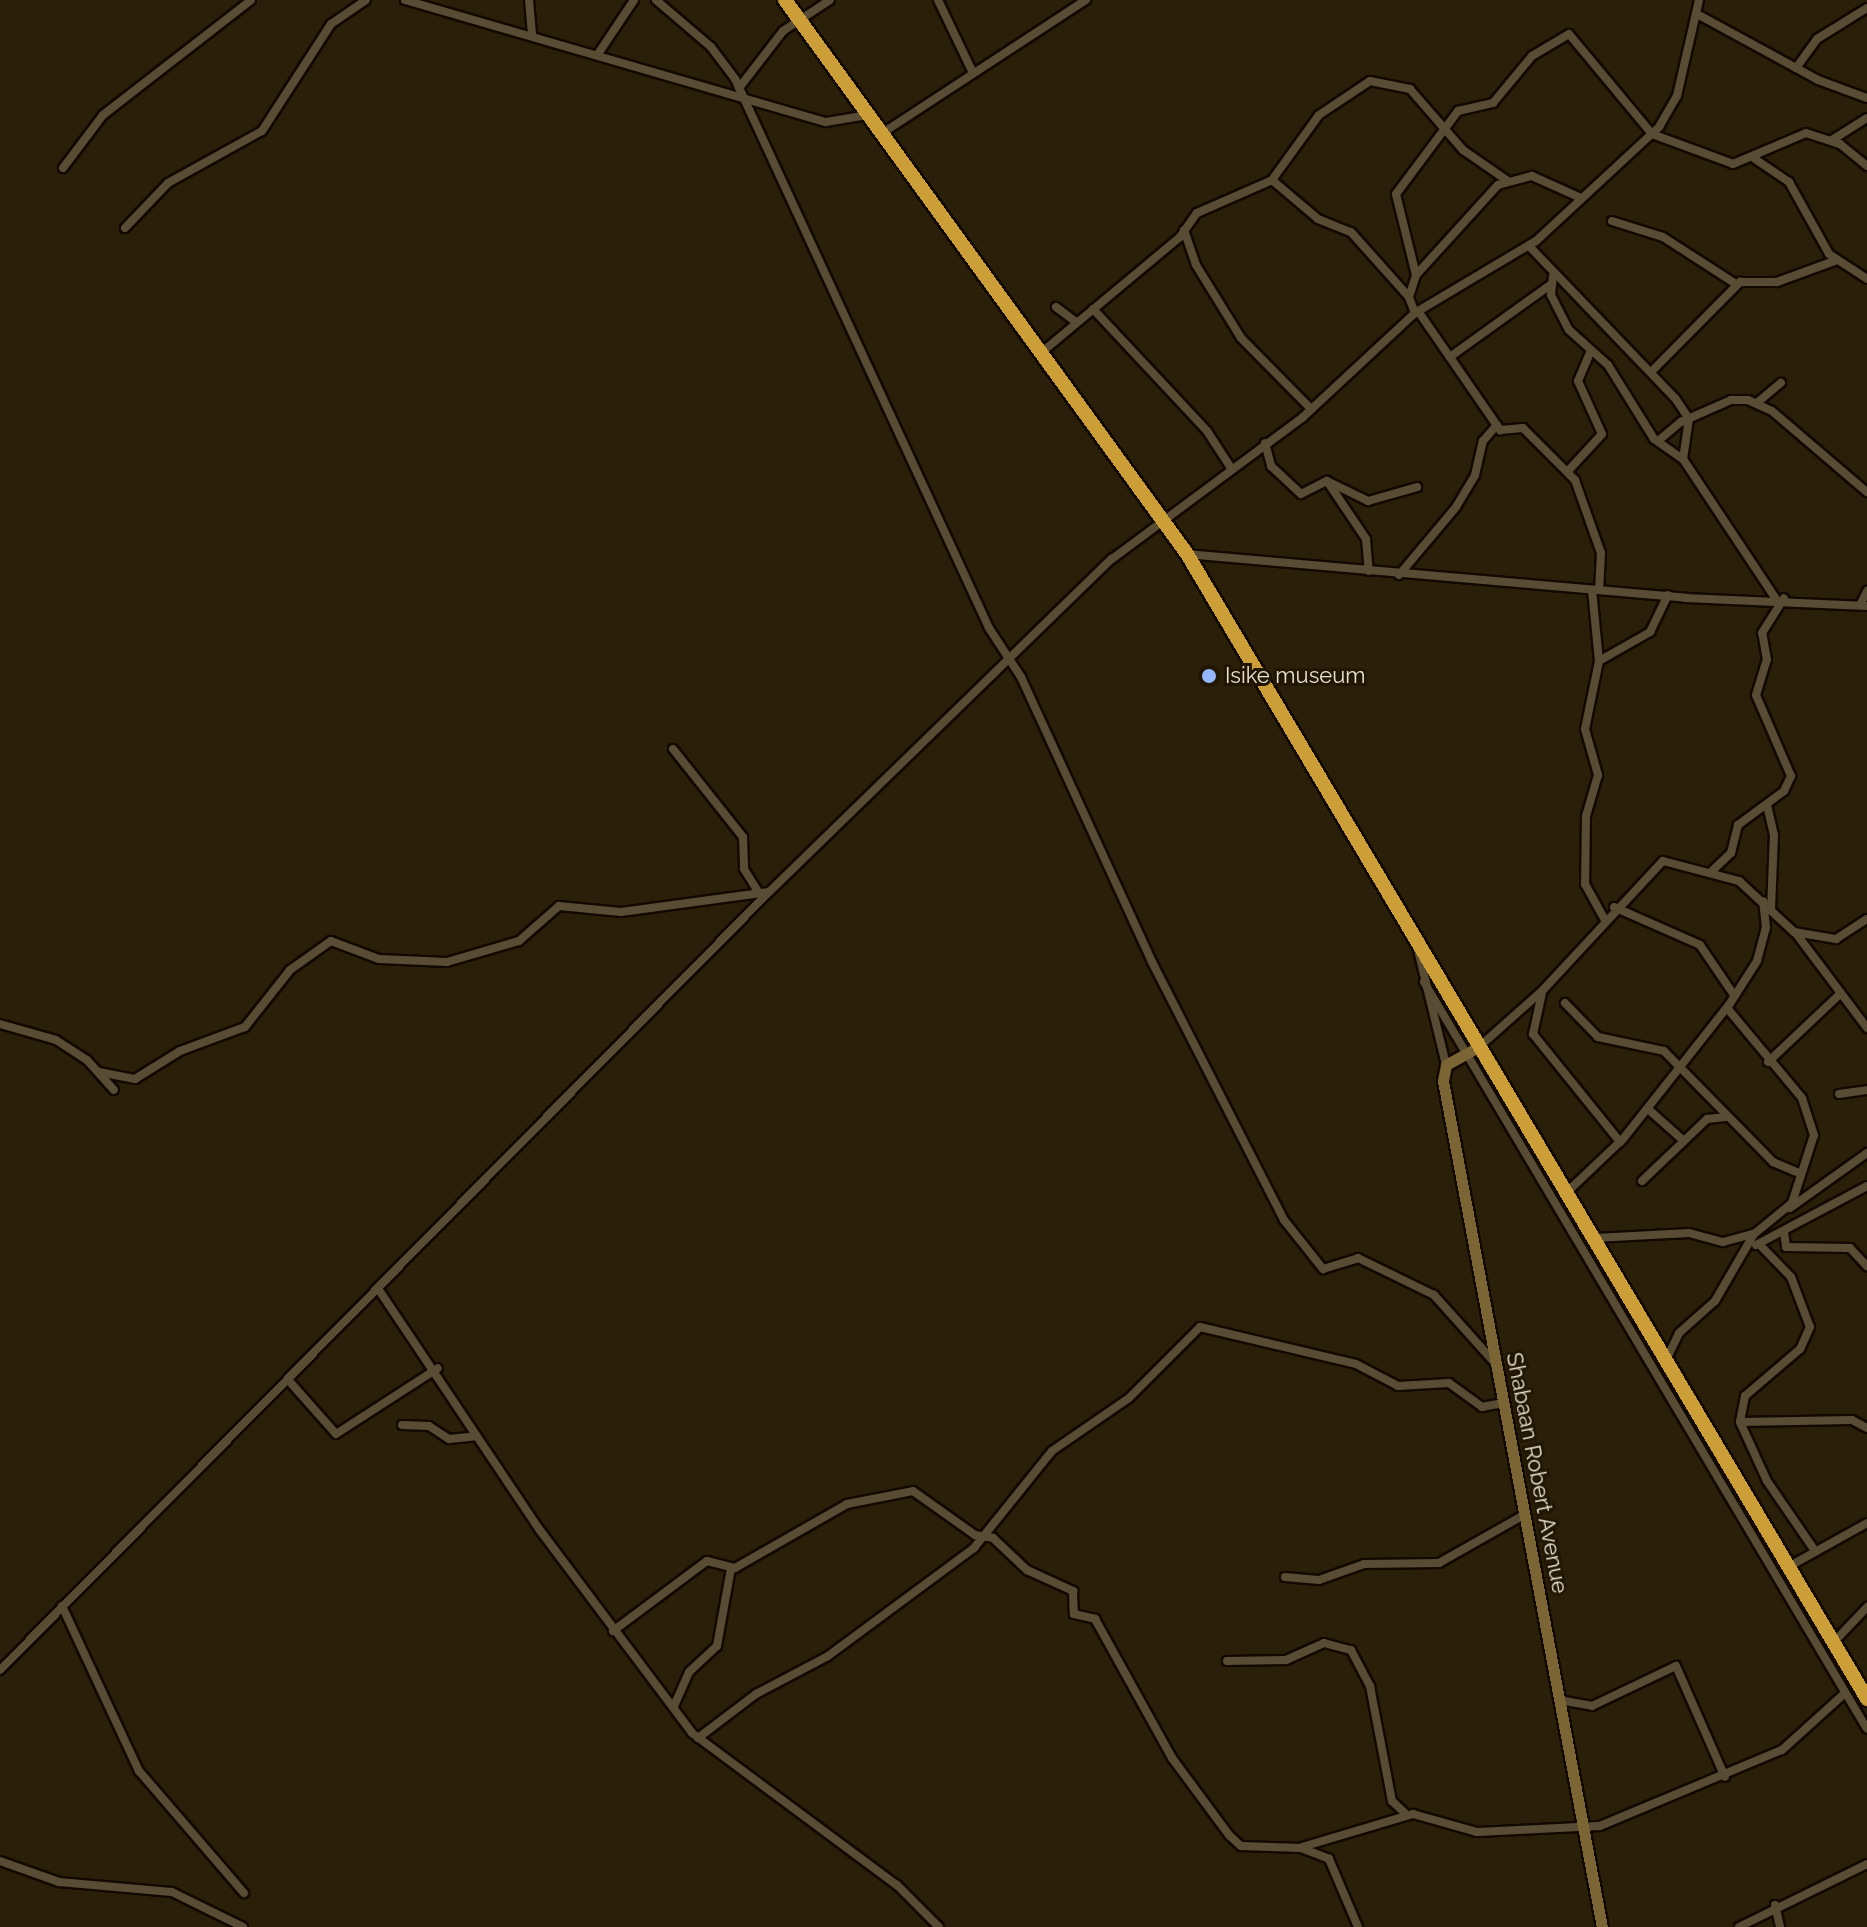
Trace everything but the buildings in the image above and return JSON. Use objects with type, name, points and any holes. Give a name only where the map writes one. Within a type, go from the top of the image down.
[{"type":"highway","points":[[785,0],[1164,518],[1187,554],[1417,941],[1476,1049],[1595,1238],[1867,1699]]},
{"type":"street","points":[[63,168],[103,115],[251,0]]},
{"type":"street","points":[[125,228],[168,183],[262,131],[331,24],[366,0]]},
{"type":"street","points":[[405,0],[598,54],[741,99],[838,124],[869,114]]},
{"type":"street","points":[[529,0],[532,36]]},
{"type":"street","points":[[598,54],[634,0]]},
{"type":"street","points":[[656,0],[711,47],[739,88],[741,99],[933,495],[989,628],[1011,656],[1152,962],[1284,1220],[1323,1269],[1358,1258],[1434,1295],[1495,1363]]},
{"type":"street","points":[[739,88],[743,74],[800,21],[830,0]]},
{"type":"street","points":[[938,0],[973,73]]},
{"type":"street","points":[[881,134],[1086,0]]},
{"type":"street","points":[[0,1670],[290,1382],[764,893],[1011,656],[1164,518],[1311,409],[1416,312],[1529,246],[1652,134],[1677,96],[1699,0]]},
{"type":"street","points":[[1796,68],[1817,39],[1867,8]]},
{"type":"street","points":[[1697,14],[1796,68],[1867,98]]},
{"type":"street","points":[[1416,275],[1396,194],[1458,111],[1493,103],[1532,56],[1574,34],[1652,134],[1729,164],[1755,159],[1792,133],[1832,140],[1867,166]]},
{"type":"street","points":[[1042,352],[1184,230],[1197,213],[1272,180],[1319,115],[1370,81],[1410,89],[1444,129],[1508,181]]},
{"type":"street","points":[[1832,140],[1867,118]]},
{"type":"street","points":[[1755,159],[1789,182],[1837,260],[1867,279]]},
{"type":"street","points":[[1409,297],[1416,275],[1492,189],[1508,181],[1540,178],[1581,198]]},
{"type":"street","points":[[1272,180],[1318,219],[1351,232],[1454,354],[1497,425],[1504,433],[1523,428],[1568,471],[1586,501],[1601,553],[1596,590],[1599,661],[1585,716],[1598,775],[1586,816],[1585,884],[1604,918]]},
{"type":"street","points":[[1612,221],[1663,237],[1736,284],[1777,282],[1837,260]]},
{"type":"street","points":[[1184,230],[1196,265],[1241,338],[1311,409]]},
{"type":"street","points":[[1529,246],[1553,276],[1653,370],[1689,419],[1683,459]]},
{"type":"street","points":[[1454,354],[1550,285],[1553,276]]},
{"type":"street","points":[[1653,370],[1736,284]]},
{"type":"street","points":[[1550,285],[1569,330],[1601,356],[1658,441],[1683,459],[1780,599]]},
{"type":"street","points":[[1056,307],[1076,322]]},
{"type":"street","points":[[1093,309],[1207,431],[1231,468]]},
{"type":"street","points":[[1568,471],[1602,434],[1578,381],[1590,353]]},
{"type":"street","points":[[1758,402],[1781,383]]},
{"type":"street","points":[[1658,441],[1689,419],[1731,400],[1758,402],[1867,492]]},
{"type":"street","points":[[1399,575],[1456,507],[1475,475],[1485,437],[1497,425]]},
{"type":"street","points":[[1265,443],[1271,466],[1299,493],[1327,481],[1368,501],[1417,487]]},
{"type":"street","points":[[1327,481],[1366,539],[1369,571]]},
{"type":"street","points":[[1187,554],[1399,575],[1864,606],[1867,591]]},
{"type":"street","points":[[1599,661],[1650,632],[1668,595]]},
{"type":"street","points":[[1711,873],[1731,853],[1737,827],[1767,804],[1791,775],[1756,695],[1767,660],[1762,633],[1780,599]]},
{"type":"street","points":[[673,749],[743,837],[744,869],[764,893]]},
{"type":"street","points":[[1767,804],[1774,835],[1772,912]]},
{"type":"street","points":[[1417,941],[1424,982],[1446,1065],[1476,1049],[1543,990],[1614,907],[1663,861],[1711,873],[1763,900],[1794,932],[1867,1028]]},
{"type":"street","points":[[99,1072],[135,1079],[180,1051],[245,1027],[284,977],[331,941],[379,959],[447,962],[519,941],[559,906],[621,912],[764,893]]},
{"type":"street","points":[[1566,1193],[1620,1142],[1727,1008],[1757,961],[1766,928],[1763,900]]},
{"type":"street","points":[[1614,907],[1700,945],[1734,995]]},
{"type":"street","points":[[1794,932],[1836,939],[1867,919]]},
{"type":"street","points":[[1424,982],[1476,1049],[1867,1729]]},
{"type":"street","points":[[1543,990],[1533,1034],[1620,1142]]},
{"type":"street","points":[[1768,1062],[1841,993]]},
{"type":"street","points":[[1565,1003],[1598,1037],[1663,1050],[1773,1162],[1796,1172]]},
{"type":"street","points":[[1727,1008],[1768,1062],[1802,1098],[1813,1125],[1786,1212]]},
{"type":"street","points":[[0,1024],[56,1040],[99,1072],[114,1090]]},
{"type":"street","name":"Shabaan Robert Avenue","points":[[1446,1065],[1495,1363],[1602,1927]]},
{"type":"street","points":[[1839,1094],[1867,1090]]},
{"type":"street","points":[[1648,1109],[1684,1141]]},
{"type":"street","points":[[1642,1181],[1711,1117],[1726,1117]]},
{"type":"street","points":[[1595,1238],[1689,1233],[1723,1242],[1754,1234],[1867,1153]]},
{"type":"street","points":[[1743,1251],[1867,1186]]},
{"type":"street","points":[[1784,1232],[1786,1247],[1850,1248],[1867,1266]]},
{"type":"street","points":[[1666,1360],[1679,1333],[1715,1301],[1754,1234]]},
{"type":"street","points":[[1759,1244],[1791,1277],[1810,1327],[1800,1349],[1745,1396],[1740,1422],[1767,1481],[1813,1548]]},
{"type":"street","points":[[379,1290],[438,1368],[476,1436],[613,1631],[698,1738],[897,1885],[939,1927]]},
{"type":"street","points":[[698,1738],[756,1694],[828,1656],[987,1537],[1052,1451],[1129,1398],[1200,1327],[1356,1364],[1398,1386],[1449,1383],[1478,1406],[1503,1403]]},
{"type":"street","points":[[290,1382],[336,1434],[438,1368]]},
{"type":"street","points":[[1740,1422],[1852,1420],[1867,1428]]},
{"type":"street","points":[[402,1425],[429,1426],[449,1439],[476,1436]]},
{"type":"street","points":[[613,1631],[702,1564],[731,1568],[841,1506],[904,1491],[987,1537],[1027,1570],[1073,1591],[1074,1614],[1096,1620],[1172,1758],[1237,1844],[1301,1848],[1407,1815],[1443,1817],[1477,1832],[1583,1827],[1725,1777],[1783,1749],[1845,1693]]},
{"type":"street","points":[[1285,1577],[1319,1580],[1364,1564],[1439,1563],[1524,1515]]},
{"type":"street","points":[[1788,1567],[1813,1548],[1867,1523]]},
{"type":"street","points":[[674,1706],[689,1672],[717,1646],[731,1568]]},
{"type":"street","points":[[62,1606],[139,1771],[244,1893]]},
{"type":"street","points":[[1833,1643],[1867,1607]]},
{"type":"street","points":[[1227,1661],[1286,1660],[1324,1643],[1351,1650],[1370,1686],[1392,1801],[1407,1815]]},
{"type":"street","points":[[1559,1700],[1592,1706],[1676,1666],[1725,1777]]},
{"type":"street","points":[[1301,1848],[1334,1866],[1358,1927]]},
{"type":"street","points":[[0,1861],[59,1882],[172,1892],[243,1927]]},
{"type":"street","points":[[1739,1927],[1775,1905],[1867,1864]]},
{"type":"street","points":[[1775,1905],[1780,1927]]},
{"type":"place","name":"Isike museum","points":[[1209,676]]}]
